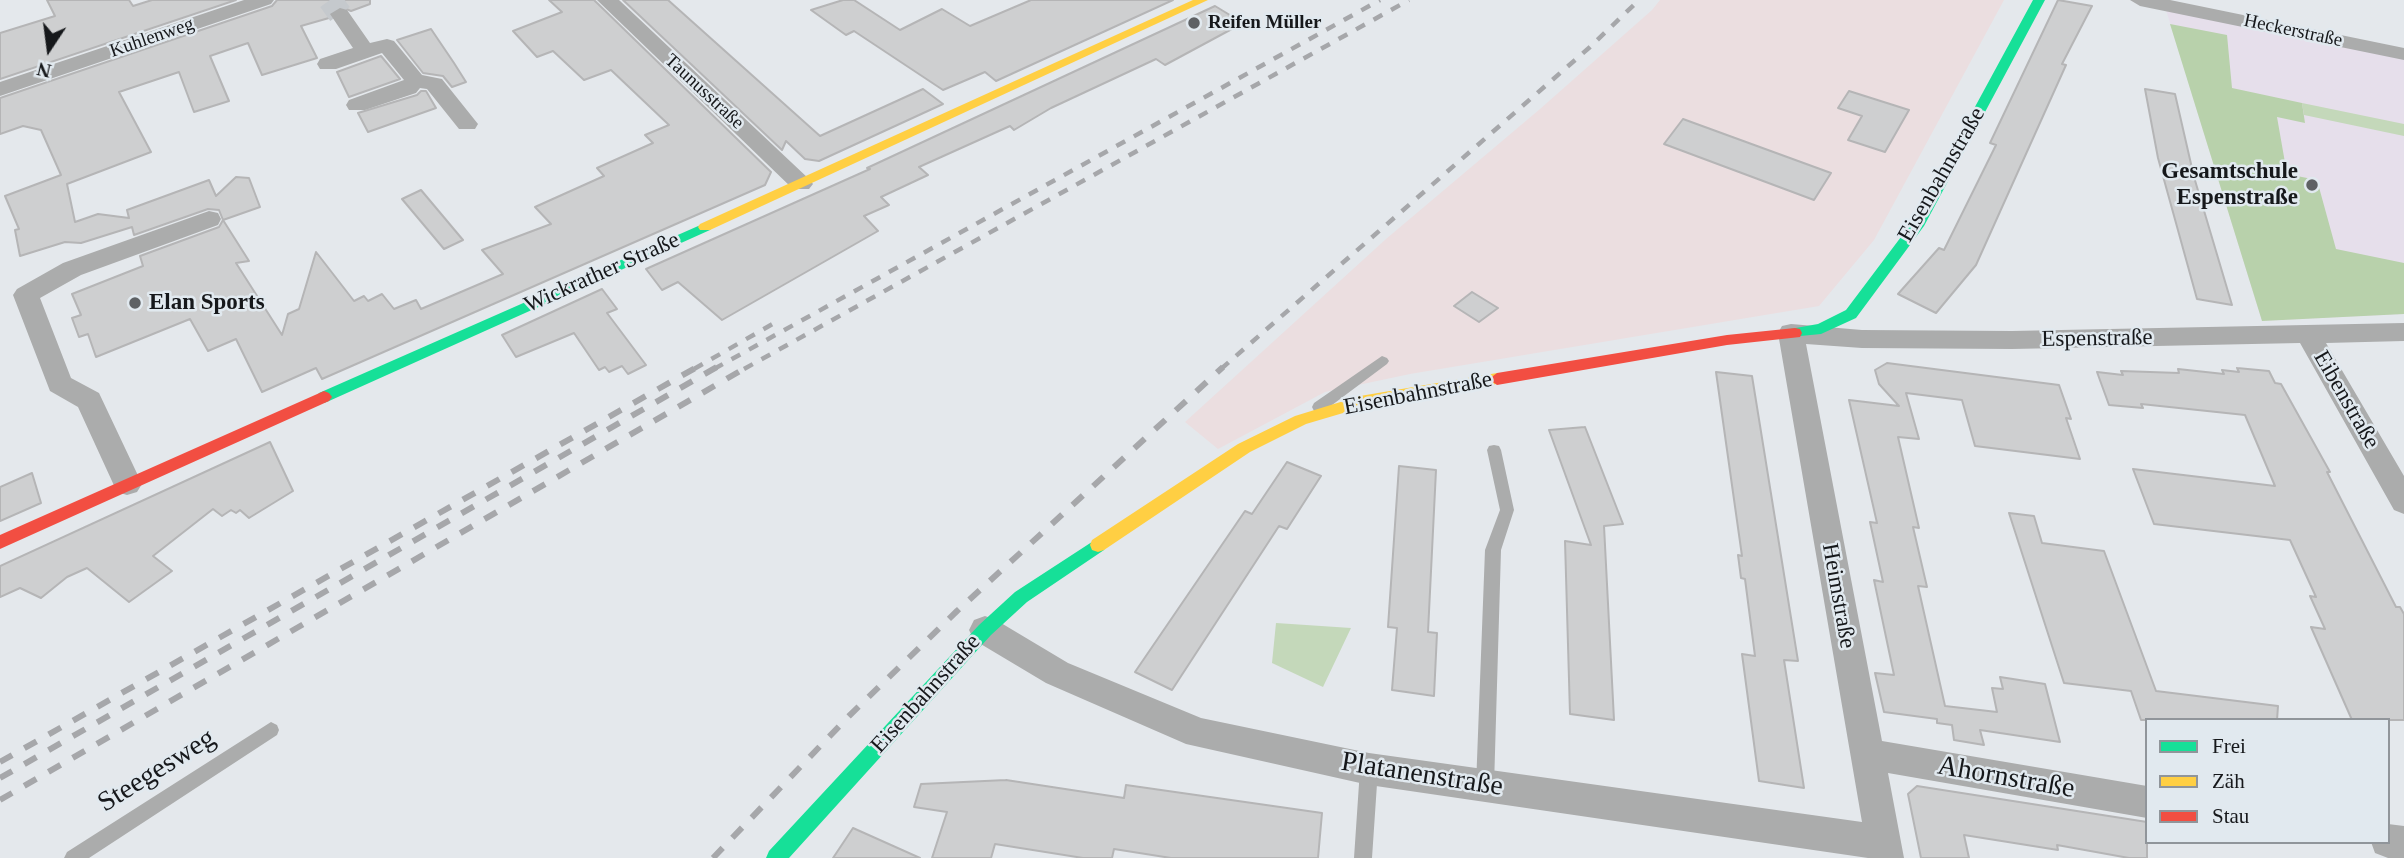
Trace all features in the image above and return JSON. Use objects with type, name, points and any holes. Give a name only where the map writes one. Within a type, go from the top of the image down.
[{"type":"street","name":"Kuhlenweg","points":[[0,89],[264,0]]},
{"type":"street","name":"Taunusstraße","points":[[607,0],[801,184]]},
{"type":"street","name":"Wickrather Straße","points":[[0,542],[801,184],[1202,0]]},
{"type":"street","name":"Eisenbahnstraße","points":[[776,858],[985,630],[1021,597],[1244,448],[1301,420],[1360,402],[1727,340],[1821,329],[1852,314],[1919,223],[2039,0]]},
{"type":"street","name":"Heckerstraße","points":[[2140,0],[2404,54]]},
{"type":"street","points":[[340,14],[365,51]]},
{"type":"street","points":[[328,64],[387,45],[415,80],[434,84],[467,124]]},
{"type":"street","points":[[357,105],[408,88],[415,80]]},
{"type":"street","points":[[127,484],[89,400],[60,384],[26,296],[72,270],[209,219]]},
{"type":"street","name":"Espenstraße","points":[[1791,333],[1863,339],[1998,340],[2404,332]]},
{"type":"street","name":"Heimstraße","points":[[1791,333],[1884,850]]},
{"type":"street","name":"Eibenstraße","points":[[2308,335],[2404,502]]},
{"type":"street","name":"Platanenstraße","points":[[985,630],[1056,673],[1198,733],[1369,769],[1884,850]]},
{"type":"street","name":"Ahornstraße","points":[[1866,754],[2145,802]]},
{"type":"lane","points":[[1301,420],[1382,360]]},
{"type":"lane","points":[[1485,786],[1493,550],[1507,510],[1494,450]]},
{"type":"lane","name":"Steegesweg","points":[[73,858],[271,730]]},
{"type":"lane","points":[[1363,858],[1369,769]]},
{"type":"shaded area","points":[[1660,0],[2004,0],[1874,240],[1819,306],[1410,374],[1325,392],[1218,449],[1185,422],[1386,239],[1540,109]]},
{"type":"shaded area","name":"Gesamtschule Espenstraße","points":[[2166,10],[2404,57],[2404,314],[2262,321]]},
{"type":"green space","points":[[2170,24],[2227,35],[2232,88],[2302,103],[2305,123],[2277,117],[2287,174],[2317,180],[2336,249],[2404,263],[2404,314],[2262,321]]},
{"type":"green space","points":[[2302,103],[2404,124],[2404,136],[2304,115]]},
{"type":"green space","points":[[1276,623],[1351,628],[1323,687],[1272,663]]},
{"type":"building","points":[[47,0],[129,0],[133,6],[152,0],[236,0],[0,79],[0,33],[55,16]]},
{"type":"building","points":[[277,0],[370,0],[370,4],[351,11],[339,6],[329,12],[329,18],[301,26],[317,58],[262,75],[248,43],[210,56],[229,101],[194,112],[179,72],[119,92],[151,152],[67,184],[75,222],[98,214],[129,218],[127,210],[209,180],[216,196],[236,177],[249,178],[260,207],[223,220],[219,210],[208,209],[134,235],[132,227],[81,243],[65,242],[20,256],[15,230],[19,229],[5,196],[61,175],[41,130],[23,126],[0,134],[0,98],[272,6]]},
{"type":"building","points":[[549,0],[594,0],[771,172],[765,185],[322,379],[316,368],[262,392],[236,339],[208,351],[190,319],[96,357],[88,334],[79,337],[72,318],[81,315],[72,294],[143,266],[140,256],[219,227],[223,220],[249,261],[236,263],[282,335],[288,314],[299,309],[316,252],[354,301],[364,296],[368,301],[382,294],[394,309],[416,300],[421,309],[503,274],[482,250],[551,224],[535,207],[604,176],[597,168],[653,143],[645,135],[669,125],[611,70],[584,80],[553,51],[537,57],[513,31],[562,12]]},
{"type":"building","points":[[623,0],[668,0],[820,136],[923,89],[943,104],[819,161],[805,159],[786,141],[782,150]]},
{"type":"building","points":[[843,0],[854,0],[900,30],[942,9],[970,26],[1031,0],[1173,0],[996,81],[985,72],[943,90],[854,31],[846,35],[811,10]]},
{"type":"building","points":[[2058,0],[2092,6],[2062,64],[2066,65],[1976,265],[1936,313],[1898,294],[1939,248],[1944,250],[1996,145],[1990,143]]},
{"type":"building","points":[[1215,6],[1243,23],[1165,65],[1156,59],[1051,108],[1014,130],[1010,126],[919,167],[928,175],[881,197],[889,205],[864,216],[878,231],[722,320],[678,282],[662,290],[646,269],[870,169],[867,168]]},
{"type":"building","points":[[431,29],[466,82],[452,87],[443,76],[423,73],[397,40]]},
{"type":"building","points":[[381,56],[400,79],[349,97],[337,72]]},
{"type":"building","points":[[2145,89],[2175,94],[2194,177],[2232,305],[2197,299],[2158,158]]},
{"type":"building","points":[[426,91],[436,108],[368,132],[358,113],[417,95]]},
{"type":"building","points":[[1849,91],[1909,110],[1885,152],[1848,140],[1862,116],[1838,108]]},
{"type":"building","points":[[1683,119],[1831,173],[1814,200],[1664,144]]},
{"type":"building","points":[[421,190],[463,240],[444,249],[402,199]]},
{"type":"building","points":[[602,289],[617,309],[607,313],[646,365],[628,374],[622,366],[609,372],[605,367],[599,370],[574,333],[516,357],[502,335]]},
{"type":"building","points":[[1472,292],[1498,308],[1479,322],[1454,306]]},
{"type":"building","points":[[1887,363],[2059,385],[2071,419],[2066,418],[2080,459],[1975,446],[1962,400],[1906,393],[1919,439],[1898,437],[1919,528],[1913,527],[1927,587],[1918,586],[1945,706],[1997,712],[1992,688],[2003,689],[2000,677],[2045,684],[2060,742],[1980,730],[1984,745],[1954,740],[1952,725],[1937,723],[1937,719],[1884,712],[1875,673],[1894,675],[1874,580],[1883,582],[1870,522],[1877,523],[1849,400],[1899,406],[1879,384],[1875,370]]},
{"type":"building","points":[[2237,368],[2269,371],[2275,383],[2281,384],[2330,472],[2327,472],[2396,607],[2400,607],[2404,614],[2404,720],[2351,718],[2311,627],[2325,629],[2310,596],[2316,597],[2290,540],[2154,524],[2133,469],[2275,486],[2245,415],[2141,404],[2143,408],[2109,405],[2097,372],[2123,375],[2121,371],[2179,373],[2178,369],[2224,374],[2222,370],[2239,372]]},
{"type":"building","points":[[1716,372],[1752,376],[1798,661],[1784,660],[1804,788],[1759,781],[1742,654],[1755,656],[1745,579],[1741,578],[1738,555],[1742,556]]},
{"type":"building","points":[[1585,427],[1623,524],[1604,526],[1614,720],[1570,714],[1565,541],[1591,545],[1549,430]]},
{"type":"building","points":[[270,442],[293,491],[249,518],[240,510],[236,513],[231,510],[222,516],[213,509],[153,556],[172,571],[129,602],[87,568],[67,577],[41,598],[20,588],[0,597],[0,566]]},
{"type":"building","points":[[1287,462],[1321,476],[1287,529],[1279,526],[1172,690],[1135,672],[1245,511],[1252,514]]},
{"type":"building","points":[[1399,466],[1436,470],[1428,632],[1437,633],[1434,696],[1392,690],[1397,628],[1388,627]]},
{"type":"building","points":[[32,473],[41,503],[0,521],[0,487]]},
{"type":"building","points":[[2009,513],[2034,516],[2042,543],[2104,551],[2156,691],[2278,706],[2277,718],[2141,720],[2131,691],[2064,683]]},
{"type":"building","points":[[1006,780],[1124,798],[1126,785],[1322,813],[1318,858],[1171,858],[1114,849],[1112,858],[1083,858],[995,844],[991,858],[932,858],[947,812],[914,807],[921,784]]},
{"type":"building","points":[[1917,786],[2145,822],[2147,858],[2129,858],[2057,845],[2058,850],[1964,835],[1969,858],[1921,858],[1908,794]]},
{"type":"building","points":[[853,828],[920,858],[833,858]]},
{"type":"tunnel","points":[[330,0],[340,14]]},
{"type":"railway","points":[[714,369],[1380,0]]},
{"type":"railway","points":[[744,369],[1409,0]]},
{"type":"railway","points":[[1221,369],[1590,47],[1639,0]]},
{"type":"railway","points":[[694,369],[776,322]]},
{"type":"railway","points":[[0,762],[697,367]]},
{"type":"railway","points":[[0,778],[717,367]]},
{"type":"railway","points":[[0,800],[747,367]]},
{"type":"railway","points":[[713,858],[849,716],[957,611],[1223,367]]},
{"type":"traffic: fast","points":[[1795,333],[1821,329],[1851,314],[1919,223],[2039,0]]},
{"type":"traffic: fast","points":[[324,397],[705,227]]},
{"type":"traffic: fast","points":[[776,858],[985,630],[1021,597],[1098,545]]},
{"type":"traffic: slow","points":[[705,227],[1202,0]]},
{"type":"traffic: slow","points":[[1098,545],[1244,448],[1301,420],[1360,402],[1497,379]]},
{"type":"traffic: jam","points":[[1497,379],[1727,340],[1795,333]]},
{"type":"traffic: jam","points":[[0,542],[324,397]]},
{"type":"place","name":"Reifen Müller","points":[[1194,23]]},
{"type":"place","name":"Gesamtschule Espenstraße","points":[[2312,185]]},
{"type":"place","name":"Elan Sports","points":[[135,303]]}]
